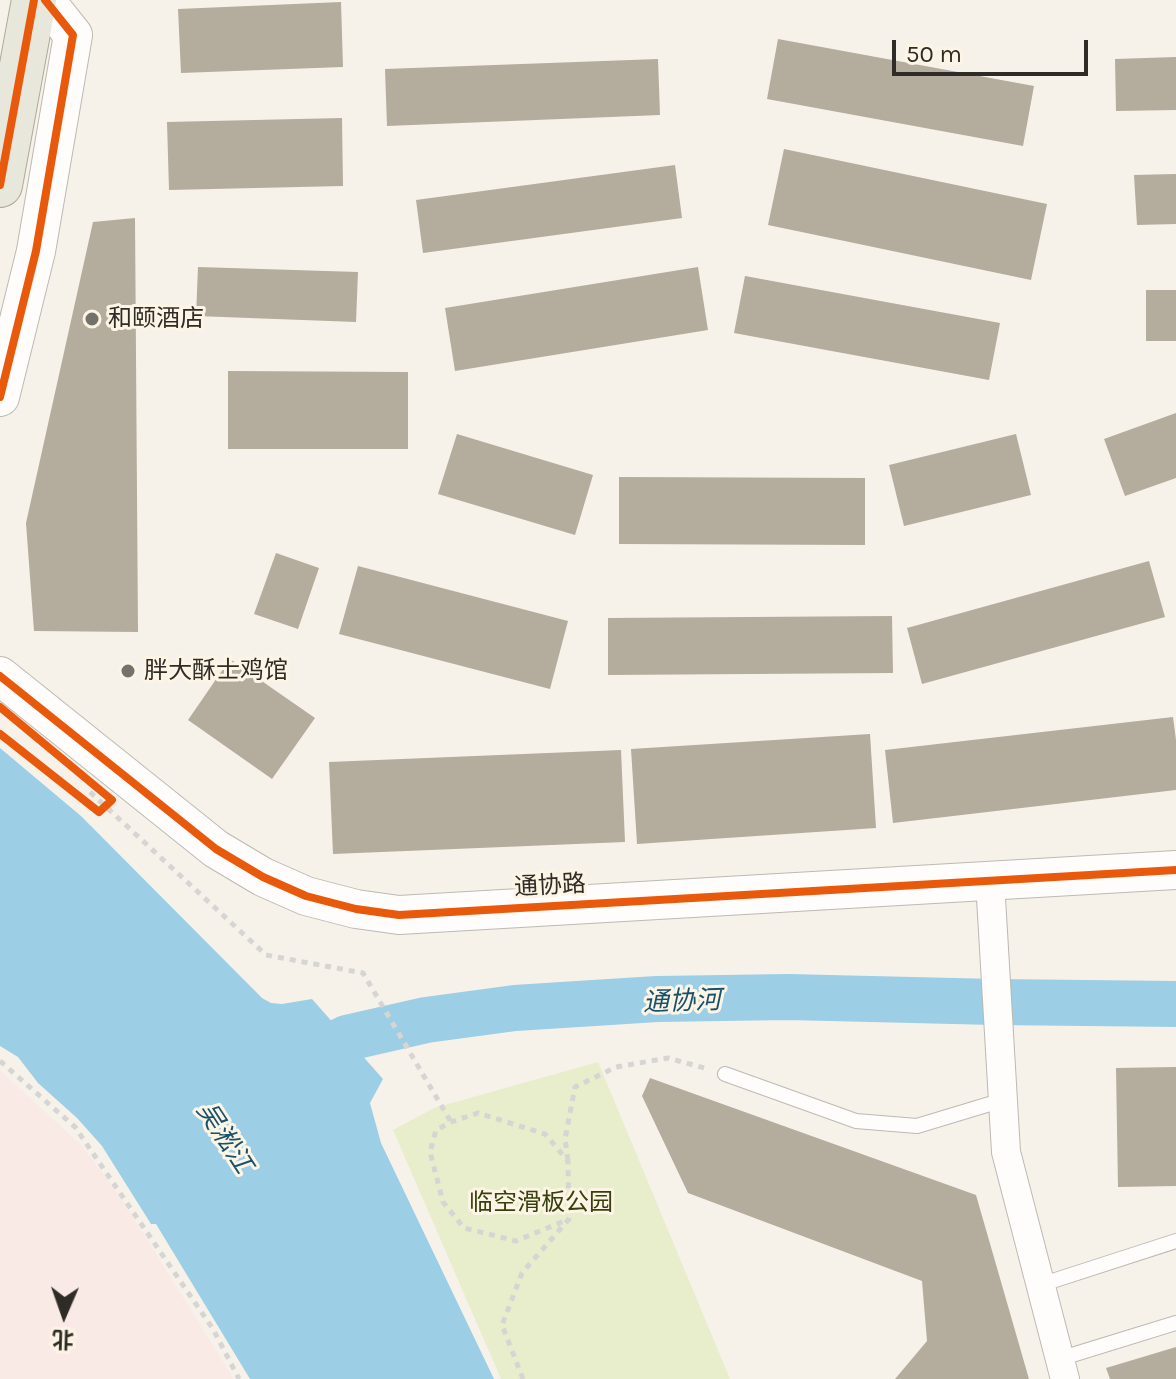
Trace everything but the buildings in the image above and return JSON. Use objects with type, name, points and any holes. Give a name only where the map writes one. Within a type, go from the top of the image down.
[{"type":"main road","points":[[0,185],[34,0]]},
{"type":"street","points":[[0,397],[36,251],[73,35],[45,0]]},
{"type":"street","name":"通协路","points":[[0,676],[216,849],[263,877],[306,896],[356,909],[399,915],[990,893],[1176,870]]},
{"type":"street","points":[[990,893],[1006,1152],[1062,1369]]},
{"type":"lane","points":[[725,1074],[856,1121],[917,1126],[1003,1100]]},
{"type":"lane","points":[[1040,1285],[1176,1241]]},
{"type":"lane","points":[[1062,1369],[1176,1323]]},
{"type":"path","points":[[86,784],[112,800],[99,812],[87,802]]},
{"type":"path","points":[[86,784],[266,955],[363,973],[451,1122]]},
{"type":"path","points":[[523,1379],[502,1325],[522,1273],[569,1219],[565,1139],[575,1087],[616,1067],[668,1058],[725,1074]]},
{"type":"path","points":[[0,1061],[75,1127],[213,1329],[239,1379]]},
{"type":"path","points":[[568,1161],[545,1134],[478,1113],[436,1130],[430,1152],[443,1202],[464,1228],[516,1241],[569,1219]]},
{"type":"shaded area","points":[[0,1070],[82,1146],[120,1196],[234,1379],[0,1379]]},
{"type":"green space","name":"临空滑板公园","points":[[598,1062],[730,1379],[501,1379],[393,1130],[434,1108]]},
{"type":"water","name":"吴淞江","points":[[0,748],[81,816],[262,998],[282,1004],[312,999],[383,1079],[370,1103],[381,1143],[494,1379],[250,1379],[156,1224],[151,1224],[102,1146],[77,1118],[38,1083],[18,1057],[0,1046]]},
{"type":"waterway","name":"通协河","points":[[290,1066],[347,1038],[426,1020],[515,1008],[657,999],[788,997],[1176,1004]]},
{"type":"cycle path","points":[[0,185],[34,0]]},
{"type":"cycle path","points":[[0,397],[36,251],[73,35],[45,0]]},
{"type":"cycle path","points":[[0,676],[216,849],[263,877],[306,896],[356,909],[399,915],[1176,870]]},
{"type":"cycle path","points":[[0,707],[112,800],[99,812],[0,734]]},
{"type":"place","name":"和颐酒店","points":[[92,319]]},
{"type":"place","name":"胖大酥士鸡馆","points":[[128,671]]}]
